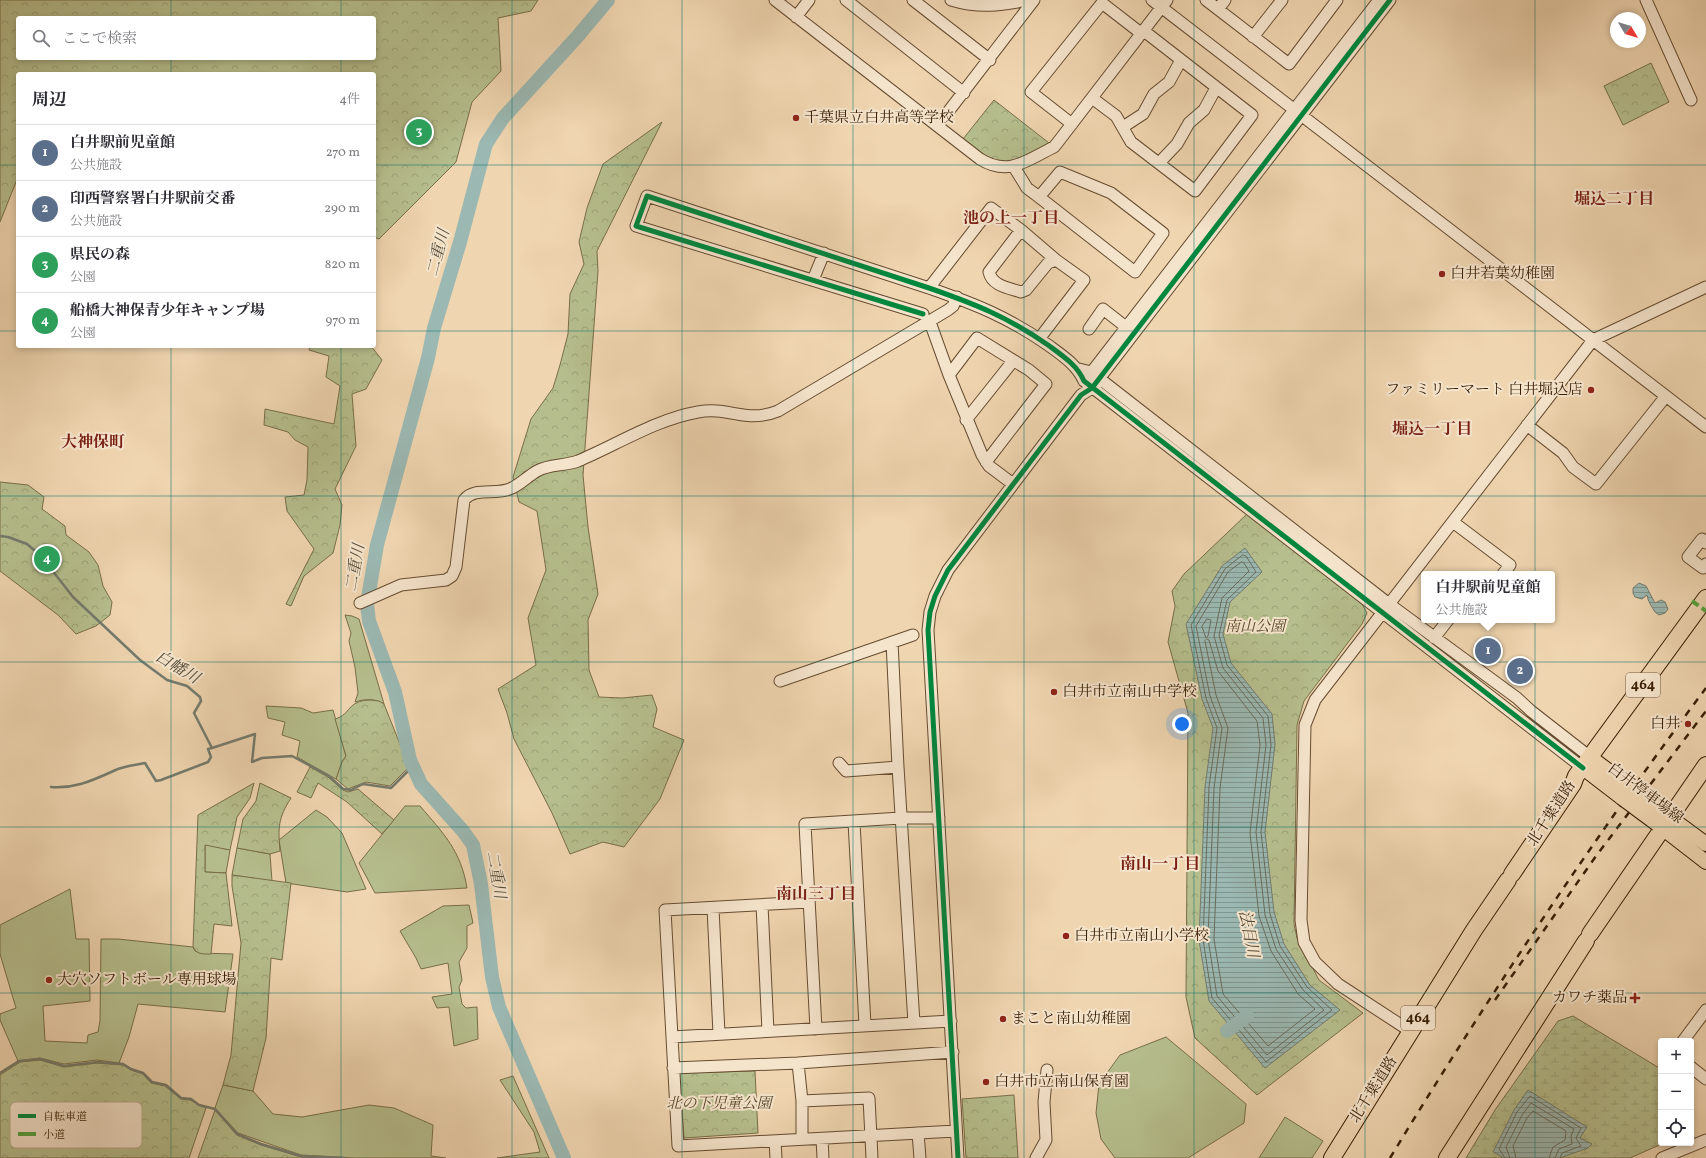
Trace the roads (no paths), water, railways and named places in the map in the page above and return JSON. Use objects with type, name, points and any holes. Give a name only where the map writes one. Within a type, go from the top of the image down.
[{"type":"highway","name":"北千葉道路","points":[[1332,1158],[1410,1031],[1510,877],[1706,598]]},
{"type":"highway","points":[[1447,1158],[1663,821],[1706,765]]},
{"type":"main road","name":"白井停車場線","points":[[1589,764],[1663,821],[1706,862]]},
{"type":"main road","name":"白井停車場線","points":[[1663,821],[1706,844]]},
{"type":"street","points":[[775,0],[988,164],[1002,168],[1014,167],[1054,146],[1164,4]]},
{"type":"street","points":[[796,17],[809,0]]},
{"type":"street","points":[[846,0],[964,93]]},
{"type":"street","points":[[913,0],[990,60]]},
{"type":"street","points":[[951,0],[962,4],[985,6],[1006,5],[1027,0]]},
{"type":"street","points":[[938,125],[990,60],[1034,0]]},
{"type":"street","points":[[1152,0],[1164,4],[1298,112],[1706,427]]},
{"type":"street","points":[[1206,0],[1289,64],[1337,0]]},
{"type":"street","points":[[1218,9],[1225,0]]},
{"type":"street","points":[[1253,37],[1282,0]]},
{"type":"street","points":[[958,1158],[928,630],[930,612],[935,596],[948,570],[1088,384],[1298,112],[1379,0]]},
{"type":"street","points":[[1095,375],[1126,327],[1298,112],[1390,0]]},
{"type":"street","points":[[1646,0],[1691,100]]},
{"type":"street","points":[[1072,124],[1031,92],[1102,3],[1181,60],[1252,116],[1195,191],[1131,142],[1116,116],[1092,98]]},
{"type":"street","points":[[1123,127],[1143,114],[1154,94],[1169,82],[1181,60]]},
{"type":"street","points":[[1159,163],[1177,144],[1189,123],[1204,110],[1216,88]]},
{"type":"street","points":[[1014,167],[1027,188],[1039,198],[1135,272],[1163,233],[1111,193],[1060,172],[1039,198]]},
{"type":"street","points":[[1013,484],[986,462],[966,420],[926,318],[813,280],[636,226],[647,196],[956,297],[1008,319],[1039,339],[1078,369],[1095,375],[1386,608],[1434,638],[1517,698],[1589,764]]},
{"type":"street","points":[[929,288],[991,208],[1021,230],[1056,260],[1084,280],[1039,339]]},
{"type":"street","points":[[1021,230],[989,272],[990,278],[994,282],[1021,292],[1026,290],[1048,263],[1056,260]]},
{"type":"street","points":[[813,280],[824,253]]},
{"type":"street","points":[[1410,1031],[1338,984],[1324,972],[1310,954],[1304,942],[1301,920],[1305,725],[1315,700],[1593,340],[1706,287]]},
{"type":"street","points":[[360,603],[401,585],[446,580],[452,576],[456,567],[464,500],[474,493],[511,489],[536,471],[576,461],[644,430],[688,414],[708,410],[723,411],[755,418],[766,416],[778,411],[926,318],[948,310],[953,306],[956,297]]},
{"type":"street","points":[[1089,329],[1103,309],[1126,327]]},
{"type":"street","points":[[949,376],[977,338],[1029,370],[1046,384],[986,462]]},
{"type":"street","points":[[966,420],[1013,361]]},
{"type":"street","points":[[1078,369],[1088,384],[1386,608],[1589,764]]},
{"type":"street","points":[[1527,425],[1563,453],[1573,467],[1596,484],[1666,396]]},
{"type":"street","points":[[1453,522],[1510,566],[1506,571]]},
{"type":"street","points":[[1706,543],[1702,539],[1688,557],[1703,568],[1706,564]]},
{"type":"street","points":[[1434,638],[1446,623]]},
{"type":"street","points":[[780,681],[913,635]]},
{"type":"street","points":[[892,642],[898,767],[914,1023]]},
{"type":"street","points":[[839,763],[846,771],[898,767]]},
{"type":"street","points":[[816,1028],[805,824],[901,818],[939,818]]},
{"type":"street","points":[[854,822],[865,1025]]},
{"type":"street","points":[[810,902],[666,910],[678,1146],[956,1131]]},
{"type":"street","points":[[762,905],[768,1031]]},
{"type":"street","points":[[713,908],[719,1034]]},
{"type":"street","points":[[1685,1038],[1706,1010]]},
{"type":"street","points":[[672,1036],[951,1021]]},
{"type":"street","points":[[673,1068],[798,1064],[953,1052]]},
{"type":"street","points":[[798,1064],[802,1100],[802,1139]]},
{"type":"street","points":[[1694,1069],[1706,1079]]},
{"type":"street","points":[[1036,1158],[1046,1140],[1044,1102],[1047,1070]]},
{"type":"street","points":[[802,1100],[869,1098],[872,1158]]},
{"type":"street","points":[[918,1133],[920,1158]]},
{"type":"street","points":[[822,1139],[823,1158]]},
{"type":"street","points":[[1662,1158],[1706,1140]]},
{"type":"street","points":[[774,1141],[776,1158]]},
{"type":"water","points":[[1245,548],[1262,572],[1230,602],[1223,634],[1231,663],[1272,714],[1275,744],[1265,832],[1274,912],[1284,944],[1310,985],[1340,1010],[1265,1068],[1209,1001],[1199,940],[1205,787],[1213,728],[1202,699],[1186,624],[1222,566]]},
{"type":"water","points":[[1639,583],[1646,586],[1655,603],[1661,600],[1665,602],[1668,609],[1665,613],[1659,615],[1655,612],[1647,595],[1642,599],[1635,597],[1633,588]]},
{"type":"water","points":[[1528,1090],[1587,1127],[1580,1138],[1592,1144],[1588,1148],[1560,1158],[1504,1158],[1493,1152],[1514,1110]]},
{"type":"waterway","name":"二重川","points":[[564,1158],[499,1007],[492,977],[481,884],[473,845],[463,831],[421,784],[410,760],[395,692],[369,621],[367,604],[377,545],[428,358],[434,328],[460,242],[486,144],[503,118],[577,37],[608,0]]},
{"type":"waterway","name":"白幡川","points":[[0,536],[8,537],[27,544],[41,556],[73,597],[140,660],[167,680],[187,686],[200,697],[201,701],[194,713],[212,748],[255,734],[252,762],[262,758],[292,756],[329,776],[343,789],[351,790],[363,784],[391,788],[413,766]]},
{"type":"waterway","points":[[51,787],[78,785],[94,780],[121,768],[145,763],[156,781],[161,780],[208,762],[211,757],[208,749],[212,748]]},
{"type":"waterway","name":"法目川","points":[[1227,1031],[1247,1016]]},
{"type":"waterway","points":[[0,1073],[19,1061],[40,1059],[64,1066],[97,1062],[123,1064],[131,1069],[143,1073],[152,1082],[166,1085],[181,1098],[191,1099],[199,1105],[215,1109],[237,1134],[261,1144],[301,1156],[344,1158]]},
{"type":"railway","points":[[1390,1158],[1503,978],[1542,919],[1623,802],[1706,688]]},
{"type":"railway","points":[[1495,1000],[1596,856],[1706,711]]},
{"type":"place","name":"千葉県立白井高等学校","points":[[796,118]]},
{"type":"place","name":"県民の森","points":[[419,132]]},
{"type":"place","name":"白井若葉幼稚園","points":[[1442,274]]},
{"type":"place","name":"ファミリーマート 白井堀込店","points":[[1591,390]]},
{"type":"place","name":"船橋大神保青少年キャンプ場","points":[[47,559]]},
{"type":"place","name":"白井駅前児童館","points":[[1488,651]]},
{"type":"place","name":"印西警察署白井駅前交番","points":[[1520,671]]},
{"type":"place","name":"白井市立南山中学校","points":[[1054,692]]},
{"type":"place","name":"白井","points":[[1688,724]]},
{"type":"place","name":"白井市立南山小学校","points":[[1066,936]]},
{"type":"place","name":"大穴ソフトボール専用球場","points":[[49,980]]},
{"type":"place","name":"カワチ薬品","points":[[1635,998]]},
{"type":"place","name":"まこと南山幼稚園","points":[[1003,1019]]},
{"type":"place","name":"白井市立南山保育園","points":[[986,1082]]},
{"type":"district","name":"堀込二丁目","points":[[1614,200]]},
{"type":"district","name":"池の上一丁目","points":[[1011,219]]},
{"type":"district","name":"堀込一丁目","points":[[1432,430]]},
{"type":"district","name":"大神保町","points":[[93,443]]},
{"type":"district","name":"南山一丁目","points":[[1160,865]]},
{"type":"district","name":"南山三丁目","points":[[816,895]]},
{"type":"park label","name":"南山公園","points":[[1255,627]]},
{"type":"park label","name":"北の下児童公園","points":[[719,1104]]}]
